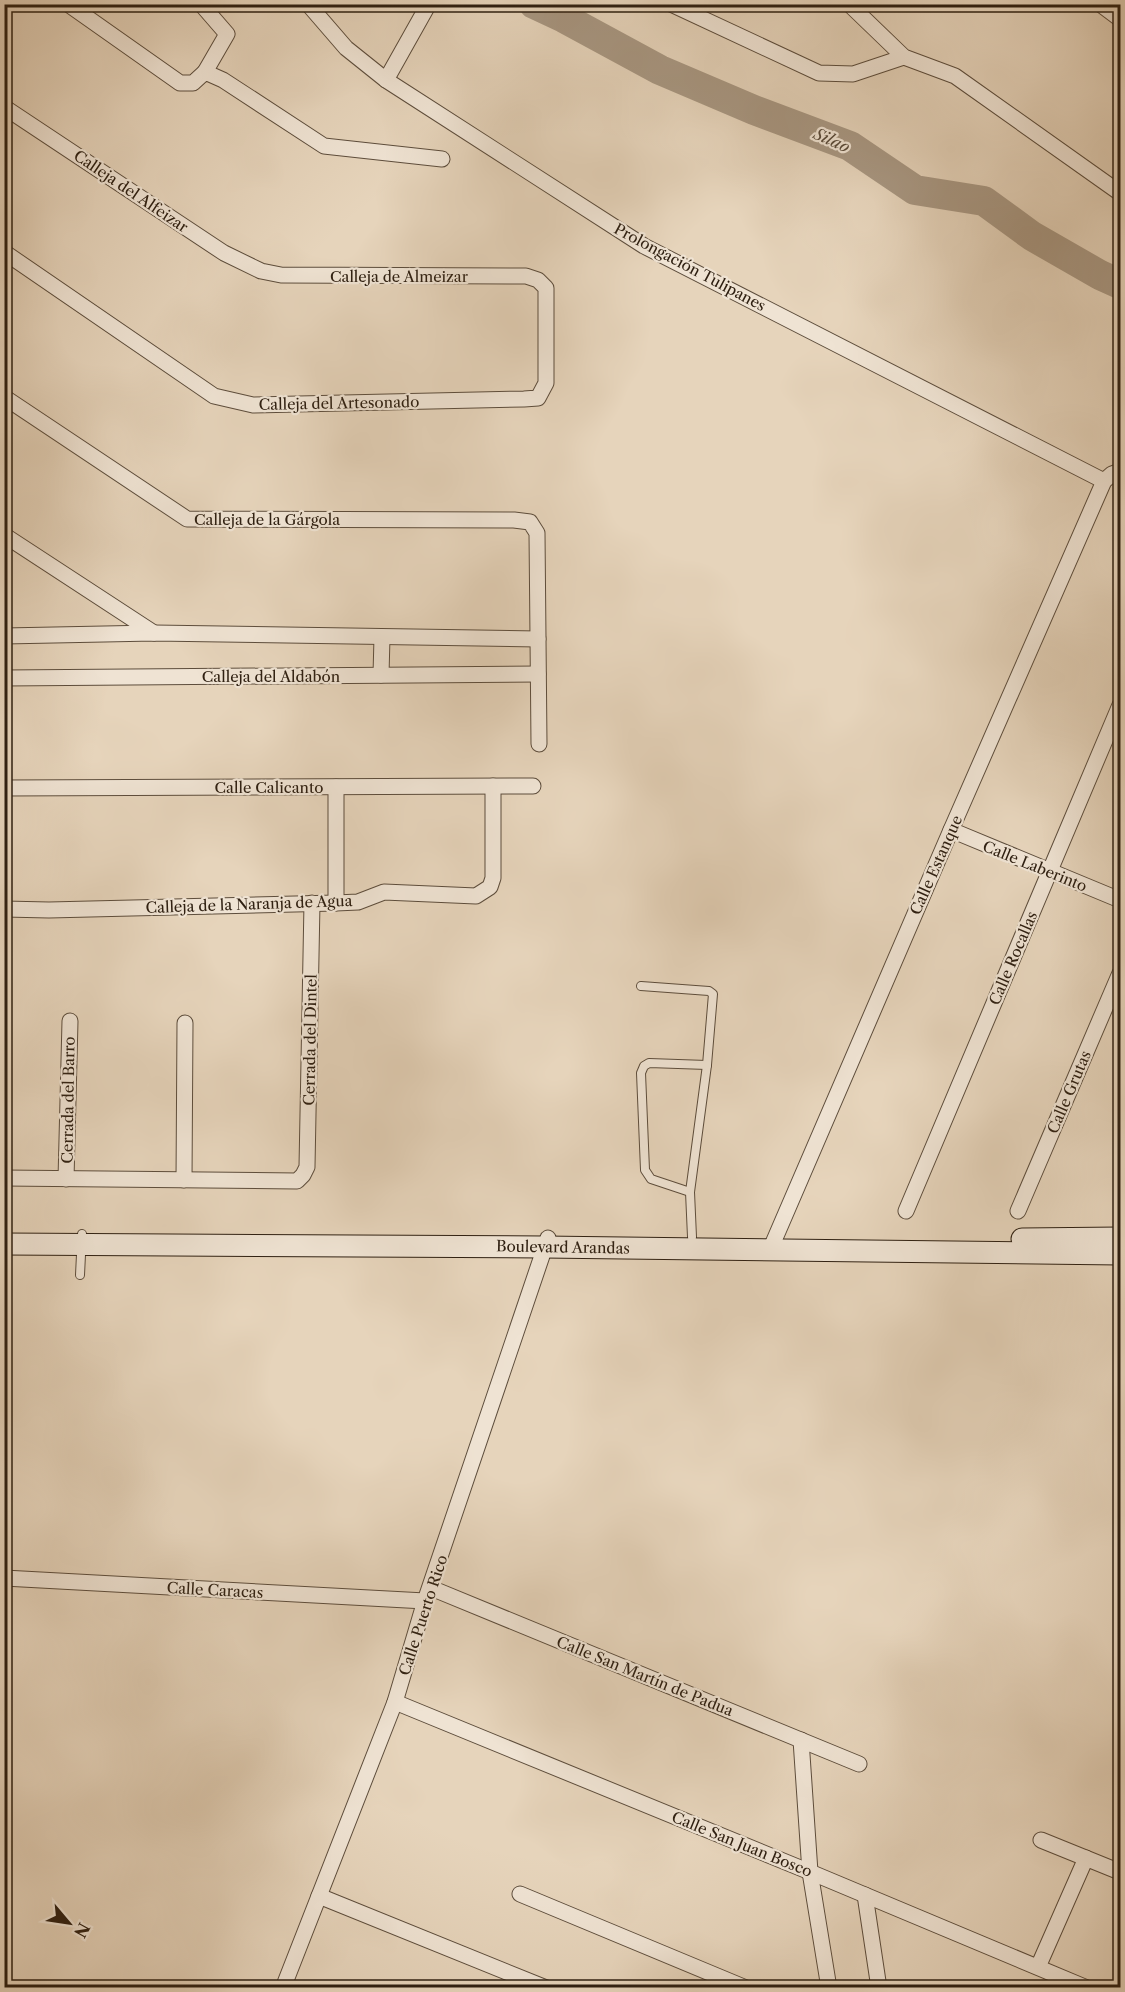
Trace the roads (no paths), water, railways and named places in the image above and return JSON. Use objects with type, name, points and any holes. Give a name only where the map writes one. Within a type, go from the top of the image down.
[{"type":"main road","name":"Boulevard Arandas","points":[[4,1233],[82,1239],[772,1244],[1120,1254]]},
{"type":"main road","name":"Boulevard Arandas","points":[[546,1242],[692,1237],[772,1244],[1120,1238]]},
{"type":"main road","name":"Boulevard Arandas","points":[[4,1244],[82,1239]]},
{"type":"street","points":[[68,4],[180,83],[193,83],[204,72],[227,34],[201,4]]},
{"type":"street","name":"Prolongación Tulipanes","points":[[308,4],[346,48],[386,80],[644,246],[1104,481]]},
{"type":"street","points":[[671,4],[819,73],[853,74],[904,57]]},
{"type":"street","points":[[849,4],[904,57],[956,76],[1120,193]]},
{"type":"street","points":[[1100,4],[1120,19]]},
{"type":"street","points":[[386,80],[427,7]]},
{"type":"street","points":[[204,72],[223,80],[324,146],[442,159]]},
{"type":"street","name":"Calleja del Alfeizar","points":[[4,107],[224,253],[261,271]]},
{"type":"street","name":"Calleja del Artesonado","points":[[4,252],[214,396],[253,405],[538,398],[546,383],[546,288],[538,280]]},
{"type":"street","name":"Calleja de Almeizar","points":[[261,271],[281,275],[526,276],[538,280]]},
{"type":"street","name":"Calleja de la Gárgola","points":[[4,397],[186,519],[530,522],[537,532],[538,639]]},
{"type":"street","points":[[1104,481],[1120,471]]},
{"type":"street","name":"Calle Estanque","points":[[772,1244],[1104,481]]},
{"type":"street","points":[[4,535],[153,633]]},
{"type":"street","points":[[4,636],[153,633],[538,639],[539,744]]},
{"type":"street","points":[[381,675],[382,637]]},
{"type":"street","name":"Calleja del Aldabón","points":[[4,678],[538,674]]},
{"type":"street","name":"Calle Rocallas","points":[[906,1211],[1120,705]]},
{"type":"street","name":"Calleja de la Naranja de Agua","points":[[4,909],[49,910],[336,903],[358,902],[384,892],[476,896],[490,887],[494,878],[493,786]]},
{"type":"street","name":"Calle Calicanto","points":[[4,788],[533,786]]},
{"type":"street","points":[[336,787],[336,903]]},
{"type":"street","name":"Calle Laberinto","points":[[951,831],[1120,900]]},
{"type":"street","name":"Cerrada del Dintel","points":[[184,1180],[297,1181],[307,1167],[312,903]]},
{"type":"street","name":"Calle Grutas","points":[[1018,1212],[1120,973]]},
{"type":"street","name":"Cerrada del Barro","points":[[66,1179],[70,1021]]},
{"type":"street","points":[[4,1178],[184,1180],[185,1023]]},
{"type":"street","name":"Calle Puerto Rico","points":[[283,1988],[395,1702],[428,1594],[546,1242]]},
{"type":"street","name":"Calle Caracas","points":[[4,1578],[428,1594]]},
{"type":"street","name":"Calle San Martín de Padua","points":[[428,1594],[859,1764]]},
{"type":"street","name":"Calle San Juan Bosco","points":[[395,1702],[1087,1988]]},
{"type":"street","points":[[801,1740],[810,1872],[829,1988]]},
{"type":"street","points":[[1041,1840],[1120,1872]]},
{"type":"street","points":[[1038,1968],[1086,1858]]},
{"type":"street","points":[[520,1894],[746,1988]]},
{"type":"street","points":[[865,1895],[879,1988]]},
{"type":"street","points":[[319,1896],[546,1988]]},
{"type":"lane","points":[[641,986],[709,991],[713,994],[707,1065],[690,1192],[692,1237]]},
{"type":"lane","points":[[690,1192],[651,1179],[645,1170],[641,1073],[644,1066],[649,1063],[707,1065]]},
{"type":"lane","points":[[80,1275],[82,1239]]},
{"type":"waterway","name":"Silao","points":[[534,4],[660,70],[754,110],[850,146],[915,190],[984,201],[1032,236],[1120,284]]}]
